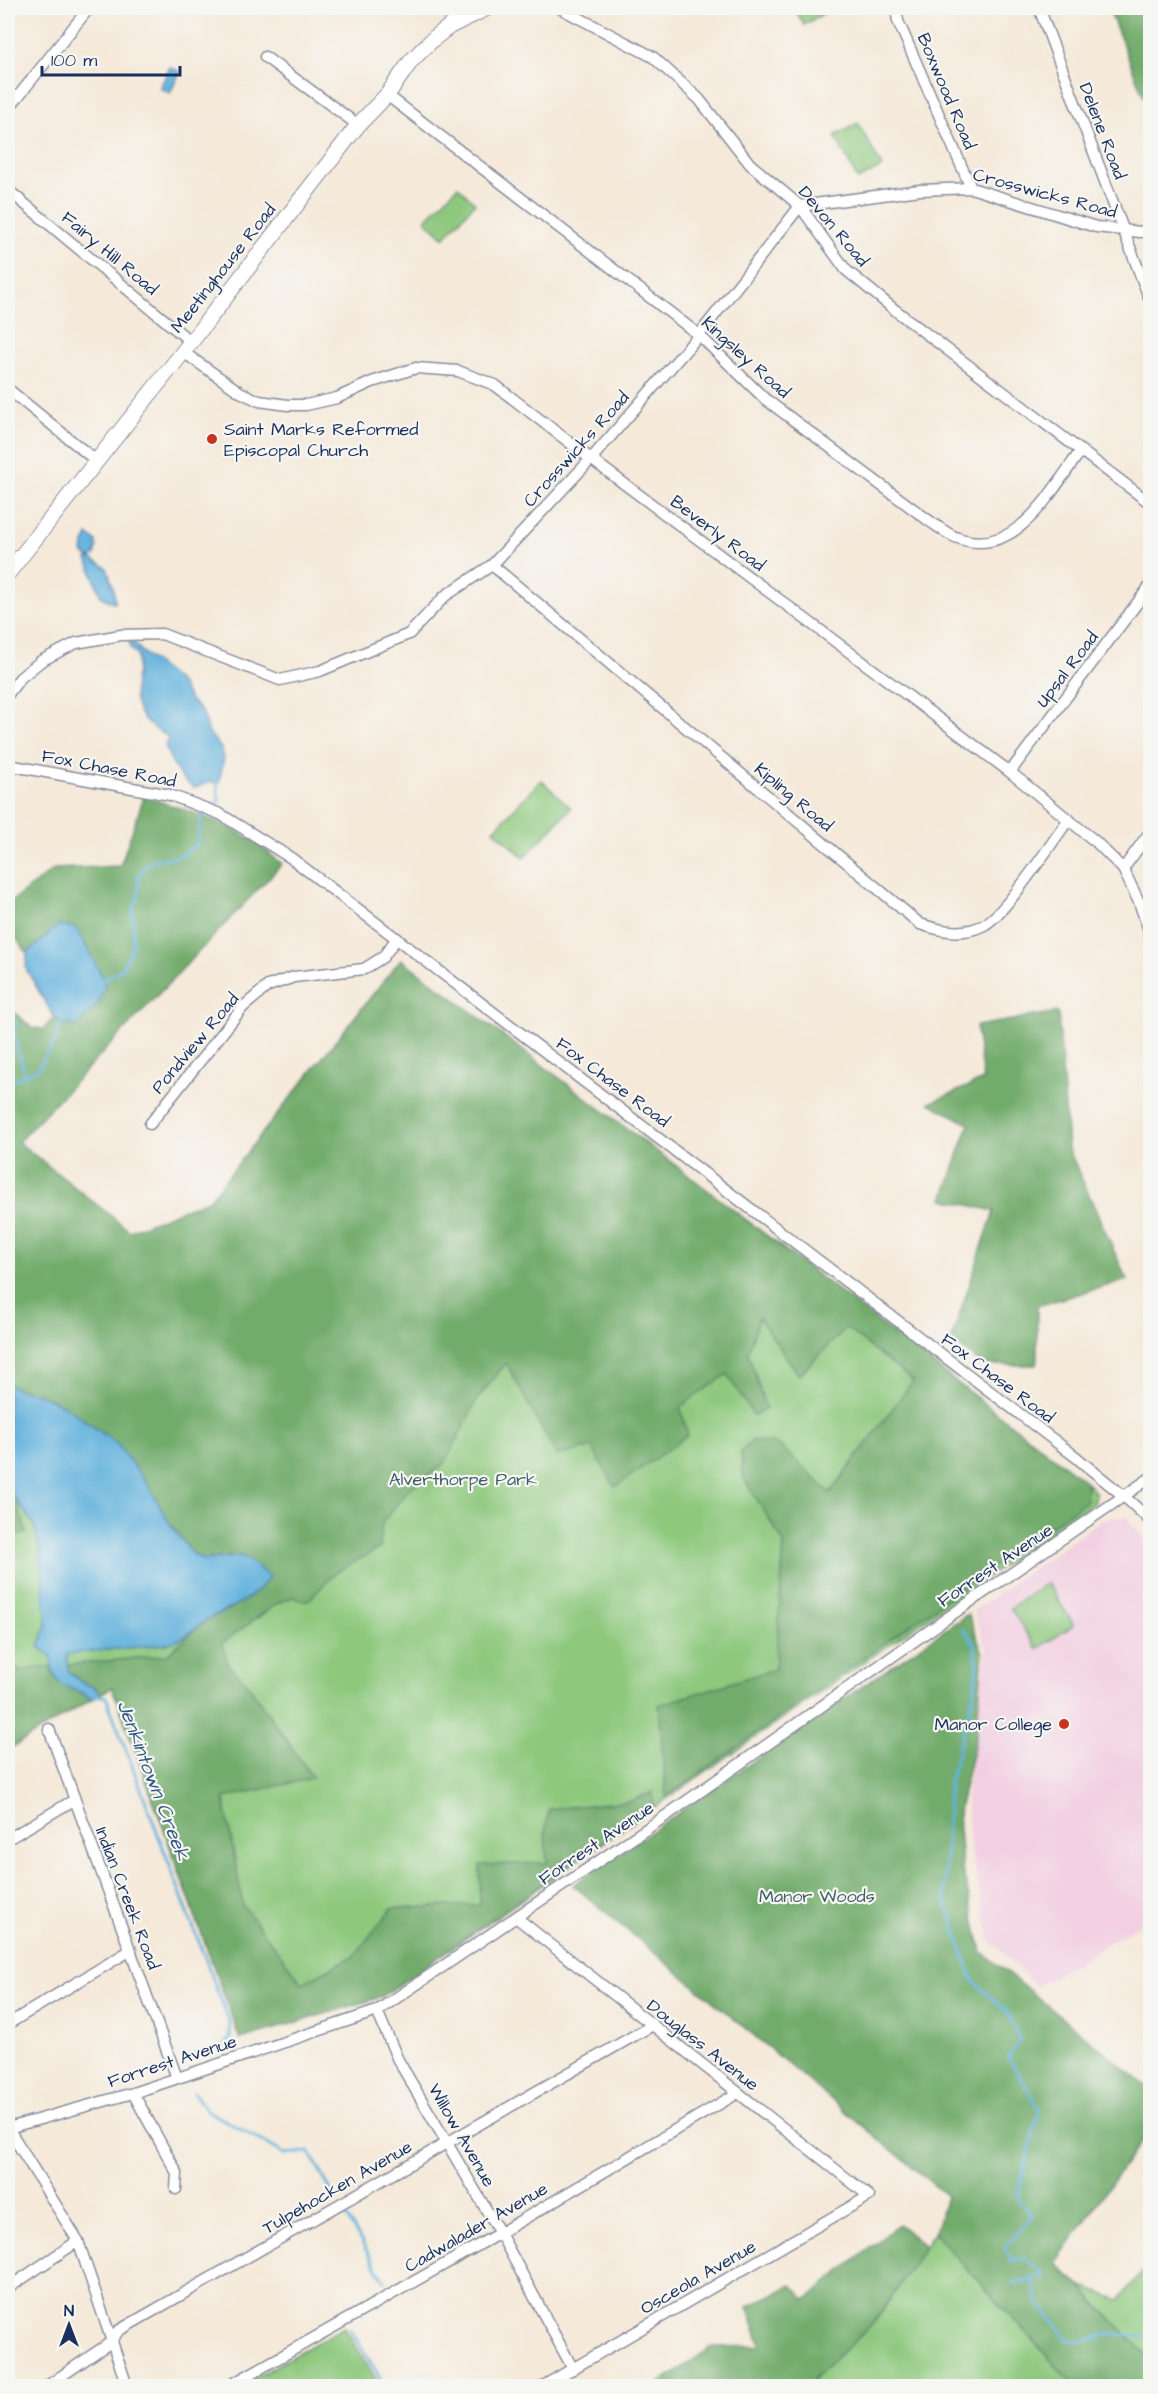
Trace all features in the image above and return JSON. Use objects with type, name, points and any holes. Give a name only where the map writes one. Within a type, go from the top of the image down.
[{"type":"street","points":[[8,109],[89,8]]},
{"type":"street","name":"Meetinghouse Road","points":[[8,573],[95,460],[187,347],[358,125],[387,95],[411,61],[450,26],[487,8]]},
{"type":"street","name":"Devon Road","points":[[560,8],[653,57],[699,99],[750,164],[800,206],[846,270],[1080,452],[1150,503]]},
{"type":"street","name":"Boxwood Road","points":[[896,8],[898,21],[971,188]]},
{"type":"street","name":"Delene Road","points":[[1039,8],[1150,300]]},
{"type":"street","points":[[265,57],[358,125]]},
{"type":"street","name":"Kingsley Road","points":[[387,95],[699,335],[765,399],[954,537],[983,542],[1016,532],[1036,511],[1080,452]]},
{"type":"street","name":"Crosswicks Road","points":[[8,694],[21,678],[41,661],[76,643],[121,635],[162,634],[280,680],[320,671],[409,634],[445,596],[492,565],[591,459],[699,335],[800,206],[920,190],[971,188],[1096,227],[1140,232],[1150,229]]},
{"type":"street","name":"Fairy Hill Road","points":[[8,190],[187,347]]},
{"type":"street","name":"Beverly Road","points":[[187,347],[240,392],[259,401],[288,405],[306,405],[337,398],[372,382],[416,368],[459,371],[495,385],[1010,772],[1069,819],[1123,868],[1139,902],[1150,941]]},
{"type":"street","points":[[8,389],[95,460]]},
{"type":"street","name":"Kipling Road","points":[[492,565],[920,924],[942,931],[965,931],[984,925],[1001,911],[1069,819]]},
{"type":"street","name":"Upsal Road","points":[[1010,772],[1150,586]]},
{"type":"street","name":"Fox Chase Road","points":[[8,765],[170,795],[220,814],[298,863],[1076,1457],[1124,1498],[1135,1504],[1150,1521]]},
{"type":"street","points":[[1123,868],[1150,832]]},
{"type":"street","name":"Pondview Road","points":[[150,1124],[243,1006],[268,986],[294,977],[364,969],[383,957],[397,938]]},
{"type":"street","name":"Forrest Avenue","points":[[8,2128],[132,2093],[377,2011],[677,1808],[1150,1478]]},
{"type":"street","name":"Indian Creek Road","points":[[49,1729],[177,2078]]},
{"type":"street","points":[[8,1839],[74,1800]]},
{"type":"street","name":"Douglass Avenue","points":[[517,1918],[869,2196]]},
{"type":"street","points":[[8,2024],[131,1950]]},
{"type":"street","name":"Willow Avenue","points":[[377,2011],[398,2060],[500,2233],[573,2369]]},
{"type":"street","name":"Tulpehocken Avenue","points":[[47,2386],[111,2342],[118,2331],[651,2026]]},
{"type":"street","points":[[132,2093],[177,2173],[176,2189]]},
{"type":"street","name":"Cadwalader Avenue","points":[[229,2386],[500,2233],[738,2093]]},
{"type":"street","points":[[8,2128],[78,2241],[127,2386]]},
{"type":"street","name":"Osceola Avenue","points":[[543,2386],[869,2196]]},
{"type":"street","points":[[8,2288],[78,2241]]},
{"type":"shaded area","name":"Manor College","points":[[1126,1517],[1150,1544],[1150,1918],[1037,1987],[990,1940],[971,1852],[966,1798],[987,1649],[973,1611],[1103,1519]]},
{"type":"green space","points":[[794,8],[823,8],[826,12],[804,25]]},
{"type":"green space","points":[[1109,8],[1150,8],[1150,113],[1110,12]]},
{"type":"green space","points":[[858,123],[882,167],[858,180],[835,136]]},
{"type":"green space","points":[[458,186],[475,203],[444,238],[425,220]]},
{"type":"green space","points":[[541,780],[571,808],[524,858],[494,830]]},
{"type":"green space","name":"Alverthorpe Park","points":[[144,797],[185,809],[237,831],[282,864],[18,1142],[130,1231],[210,1199],[401,959],[675,1165],[1087,1483],[1086,1501],[666,1797],[659,1705],[775,1669],[784,1543],[743,1477],[741,1452],[753,1440],[779,1445],[830,1493],[913,1381],[846,1328],[799,1375],[759,1318],[748,1352],[766,1409],[754,1416],[727,1374],[680,1407],[688,1435],[615,1487],[592,1447],[557,1456],[506,1363],[478,1398],[444,1464],[409,1489],[382,1523],[380,1548],[336,1572],[310,1599],[302,1601],[293,1597],[278,1603],[222,1643],[228,1665],[246,1682],[313,1778],[224,1798],[243,1906],[302,1983],[354,1956],[392,1908],[480,1905],[480,1865],[547,1863],[545,1833],[549,1809],[630,1801],[653,1792],[654,1806],[381,1997],[240,2039],[112,1687],[98,1695],[97,1689],[80,1681],[69,1671],[68,1665],[167,1655],[207,1619],[232,1608],[242,1556],[203,1560],[192,1553],[170,1524],[147,1483],[116,1443],[66,1407],[42,1395],[17,1389],[8,1384],[8,1007],[32,1028],[44,1029],[54,1017],[62,1023],[105,986],[84,942],[59,925],[27,953],[8,928],[8,904],[54,869],[120,866]]},
{"type":"green space","name":"Alverthorpe Park","points":[[401,959],[675,1165],[1087,1483],[1096,1493],[1095,1502],[381,1997],[240,2039],[112,1687],[8,1750],[8,1007],[32,1028],[18,1142],[130,1232],[210,1199]]},
{"type":"green space","points":[[1058,1012],[1068,1148],[1127,1280],[1037,1306],[1037,1365],[983,1365],[951,1340],[994,1211],[943,1199],[969,1124],[929,1103],[983,1080],[976,1026]]},
{"type":"green space","points":[[8,1489],[17,1500],[26,1534],[9,1534],[8,1536]]},
{"type":"green space","points":[[1047,1583],[1074,1625],[1037,1649],[1010,1608]]},
{"type":"green space","name":"Manor Woods","points":[[968,1614],[983,1653],[976,1737],[958,1814],[962,1868],[982,1952],[1150,2089],[1150,2129],[1056,2262],[1150,2359],[1150,2386],[1075,2386],[934,2233],[947,2196],[573,1885]]},
{"type":"green space","points":[[8,1659],[19,1671],[51,1666],[56,1679],[92,1699],[8,1750]]},
{"type":"green space","points":[[899,2224],[925,2246],[874,2323],[813,2379],[815,2386],[750,2386],[722,2381],[713,2386],[655,2386],[712,2347],[761,2346],[747,2307],[792,2285],[806,2300]]},
{"type":"green space","points":[[934,2233],[1075,2386],[815,2386],[813,2379],[874,2323]]},
{"type":"green space","points":[[1150,2263],[1150,2359],[1080,2286],[1119,2300]]},
{"type":"green space","points":[[344,2327],[380,2386],[247,2386],[245,2383]]},
{"type":"water","points":[[170,67],[180,72],[170,93],[160,88]]},
{"type":"water","points":[[88,535],[96,541],[97,548],[95,555],[90,558],[83,553]]},
{"type":"water","points":[[90,558],[107,568],[114,590],[115,603],[101,597],[87,559]]},
{"type":"water","points":[[133,641],[142,652],[179,682],[190,700],[203,713],[209,733],[221,748],[224,758],[219,783],[210,782],[194,788],[188,784],[170,758],[165,745],[168,741],[167,736],[141,715],[134,693],[138,658],[131,649],[129,642]]},
{"type":"water","points":[[59,925],[76,928],[103,977],[105,986],[98,1004],[77,1026],[62,1023],[54,1017],[26,969],[27,953]]},
{"type":"water","points":[[8,1384],[17,1389],[42,1395],[66,1407],[116,1443],[147,1483],[170,1524],[192,1553],[203,1560],[242,1556],[269,1577],[248,1598],[173,1642],[67,1654],[69,1672],[80,1681],[97,1689],[98,1695],[92,1699],[63,1686],[55,1677],[51,1656],[39,1647],[47,1624],[40,1549],[34,1524],[8,1489]]},
{"type":"waterway","points":[[213,807],[219,803],[217,781]]},
{"type":"waterway","points":[[103,980],[122,969],[133,945],[133,907],[137,901],[139,889],[138,875],[151,861],[181,856],[197,844],[201,816],[208,811]]},
{"type":"waterway","name":"Jenkintown Creek","points":[[8,1013],[15,1018],[14,1035],[25,1075]]},
{"type":"waterway","points":[[8,1083],[38,1069],[51,1048],[62,1023]]},
{"type":"waterway","points":[[963,1629],[974,1642],[978,1668],[971,1706],[949,1782],[944,1896],[972,1979],[1008,2013],[1020,2040],[1008,2058],[1040,2109],[1017,2198],[1033,2216],[1005,2247],[1010,2260],[1026,2259],[1045,2276],[1014,2283]]},
{"type":"waterway","name":"Jenkintown Creek","points":[[94,1695],[106,1697],[230,2024],[230,2038],[225,2046],[186,2057]]},
{"type":"waterway","name":"Jenkintown Creek","points":[[194,2093],[206,2110],[285,2154],[310,2152],[333,2195]]},
{"type":"waterway","name":"Jenkintown Creek","points":[[344,2212],[385,2282]]},
{"type":"waterway","points":[[1033,2279],[1036,2299],[1067,2339],[1081,2342],[1109,2334],[1150,2336]]},
{"type":"waterway","name":"Jenkintown Creek","points":[[350,2329],[385,2386]]},
{"type":"place","name":"Saint Marks Reformed Episcopal Church","points":[[212,439]]},
{"type":"place","name":"Manor College","points":[[1064,1724]]}]
